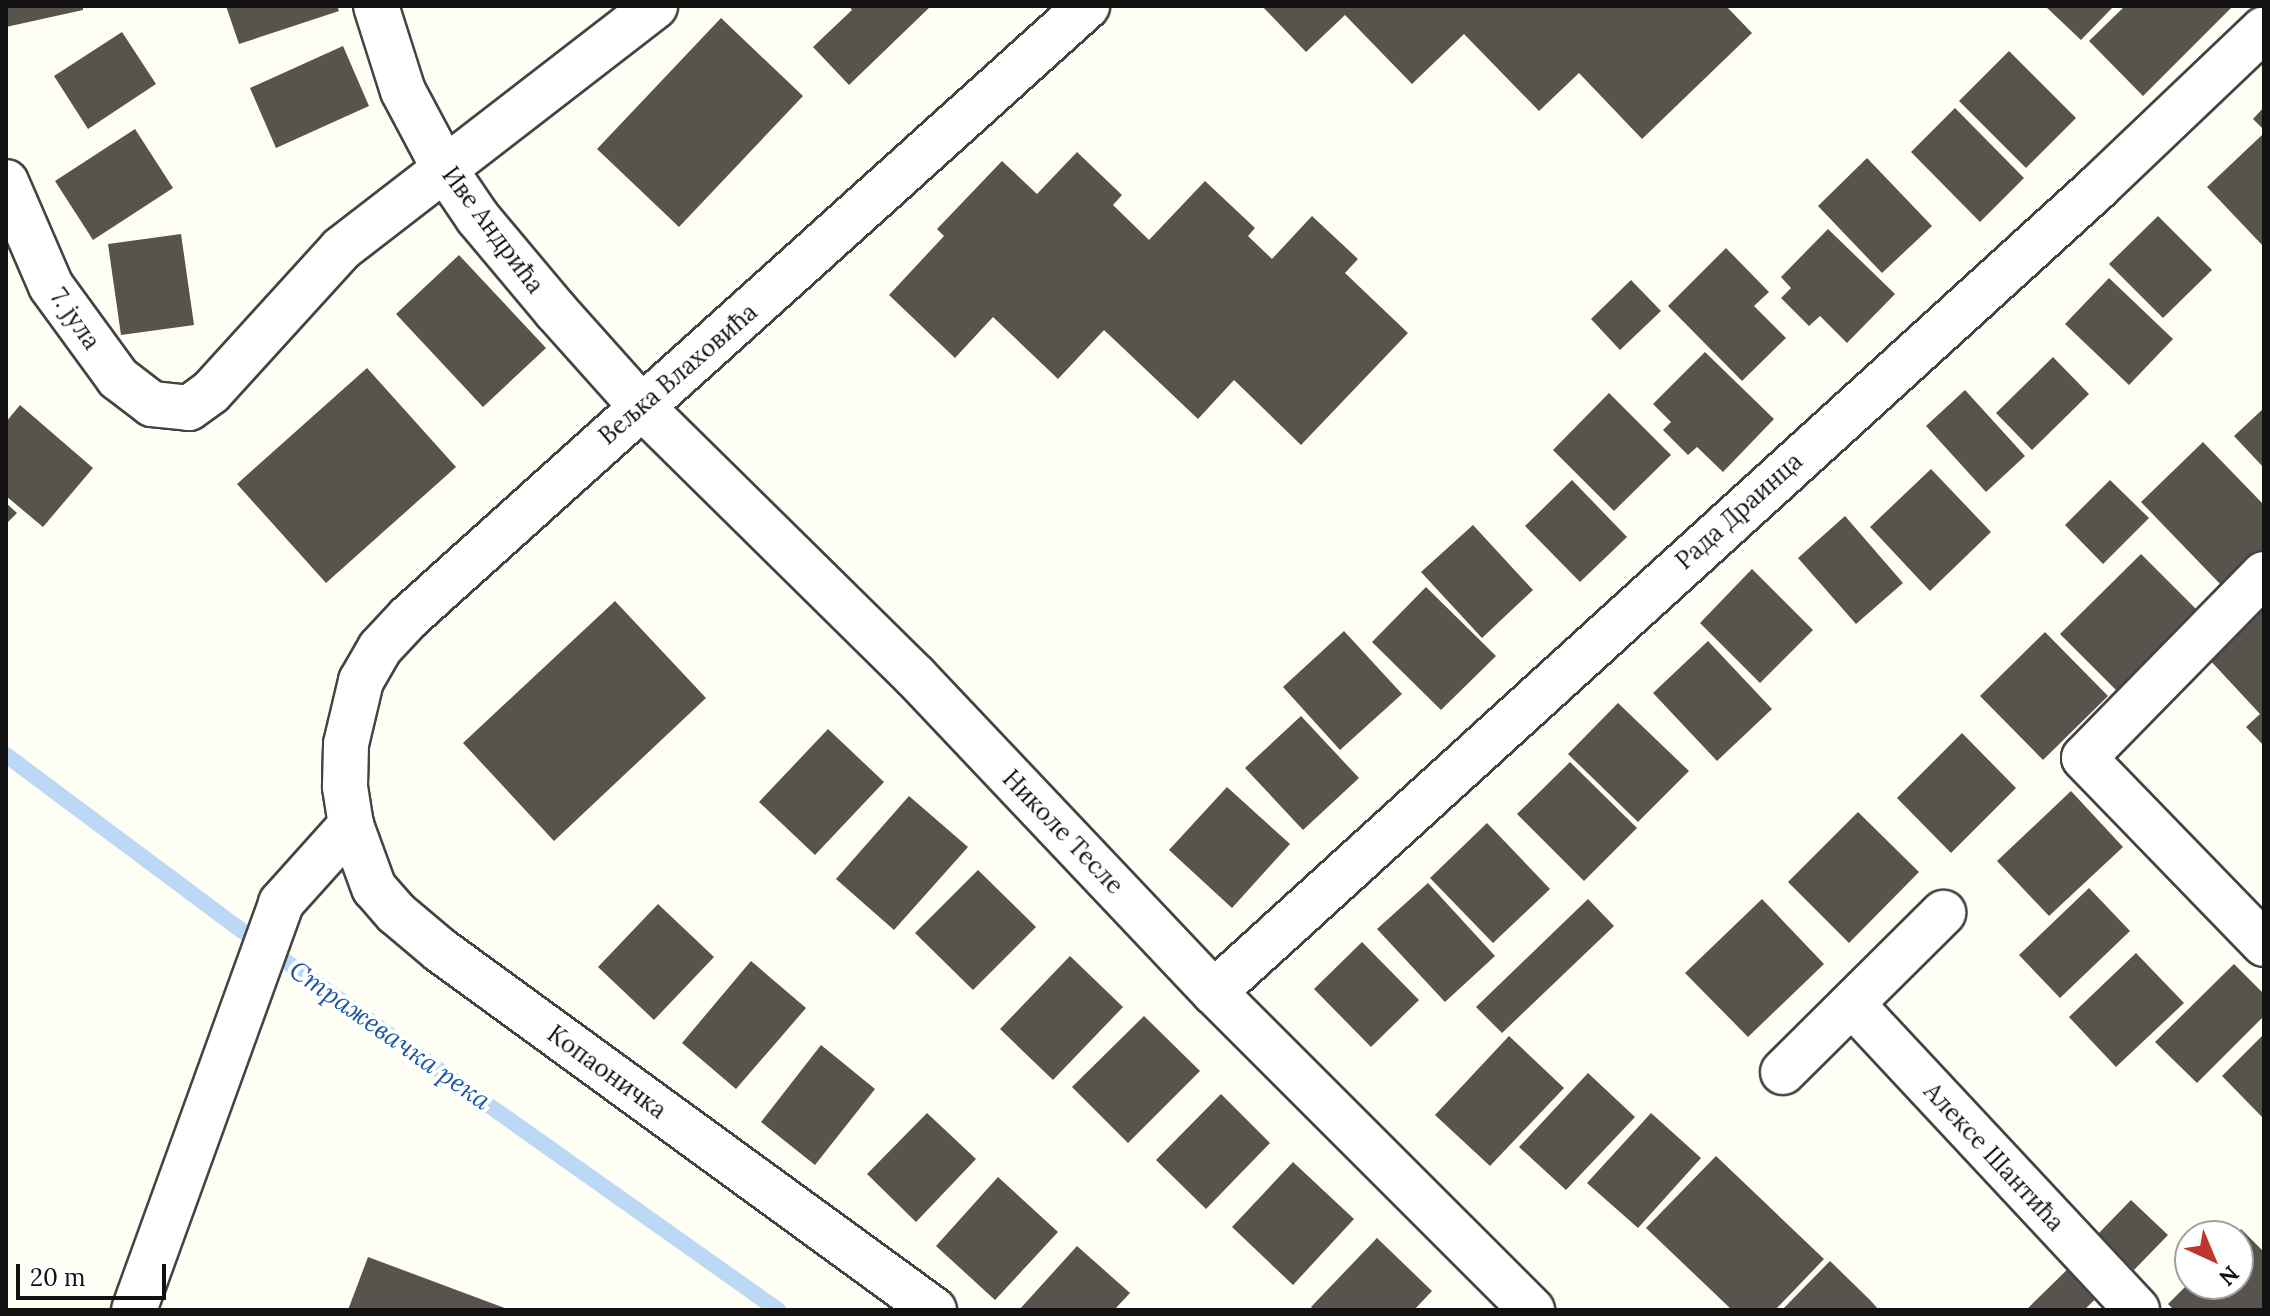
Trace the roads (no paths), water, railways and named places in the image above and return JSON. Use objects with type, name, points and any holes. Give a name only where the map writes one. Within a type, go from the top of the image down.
[{"type":"street","name":"Иве Андрића","points":[[376,6],[403,91],[444,168],[507,254],[594,354]]},
{"type":"street","points":[[444,168],[517,116],[655,6]]},
{"type":"street","name":"Вељка Влаховића","points":[[348,805],[352,710],[361,681],[380,648],[454,574],[1087,6]]},
{"type":"street","name":"Рада Драинца","points":[[1214,992],[2098,187],[2264,29]]},
{"type":"street","name":"7. јула","points":[[6,182],[51,286],[118,378],[152,404],[189,408],[211,392],[341,249],[444,168]]},
{"type":"street","name":"Николе Тесле","points":[[594,354],[641,406],[915,676],[1214,992],[1532,1310]]},
{"type":"street","points":[[2264,574],[2084,758],[2264,944]]},
{"type":"street","points":[[134,1310],[239,1010],[281,903],[348,805]]},
{"type":"street","name":"Копаоничка","points":[[348,805],[374,888],[407,923],[934,1310]]},
{"type":"street","points":[[1783,1072],[1943,913]]},
{"type":"street","name":"Алексе Шантића","points":[[1852,1004],[2137,1310]]},
{"type":"waterway","name":"Стражевачка река","points":[[6,755],[237,927],[778,1310]]}]
